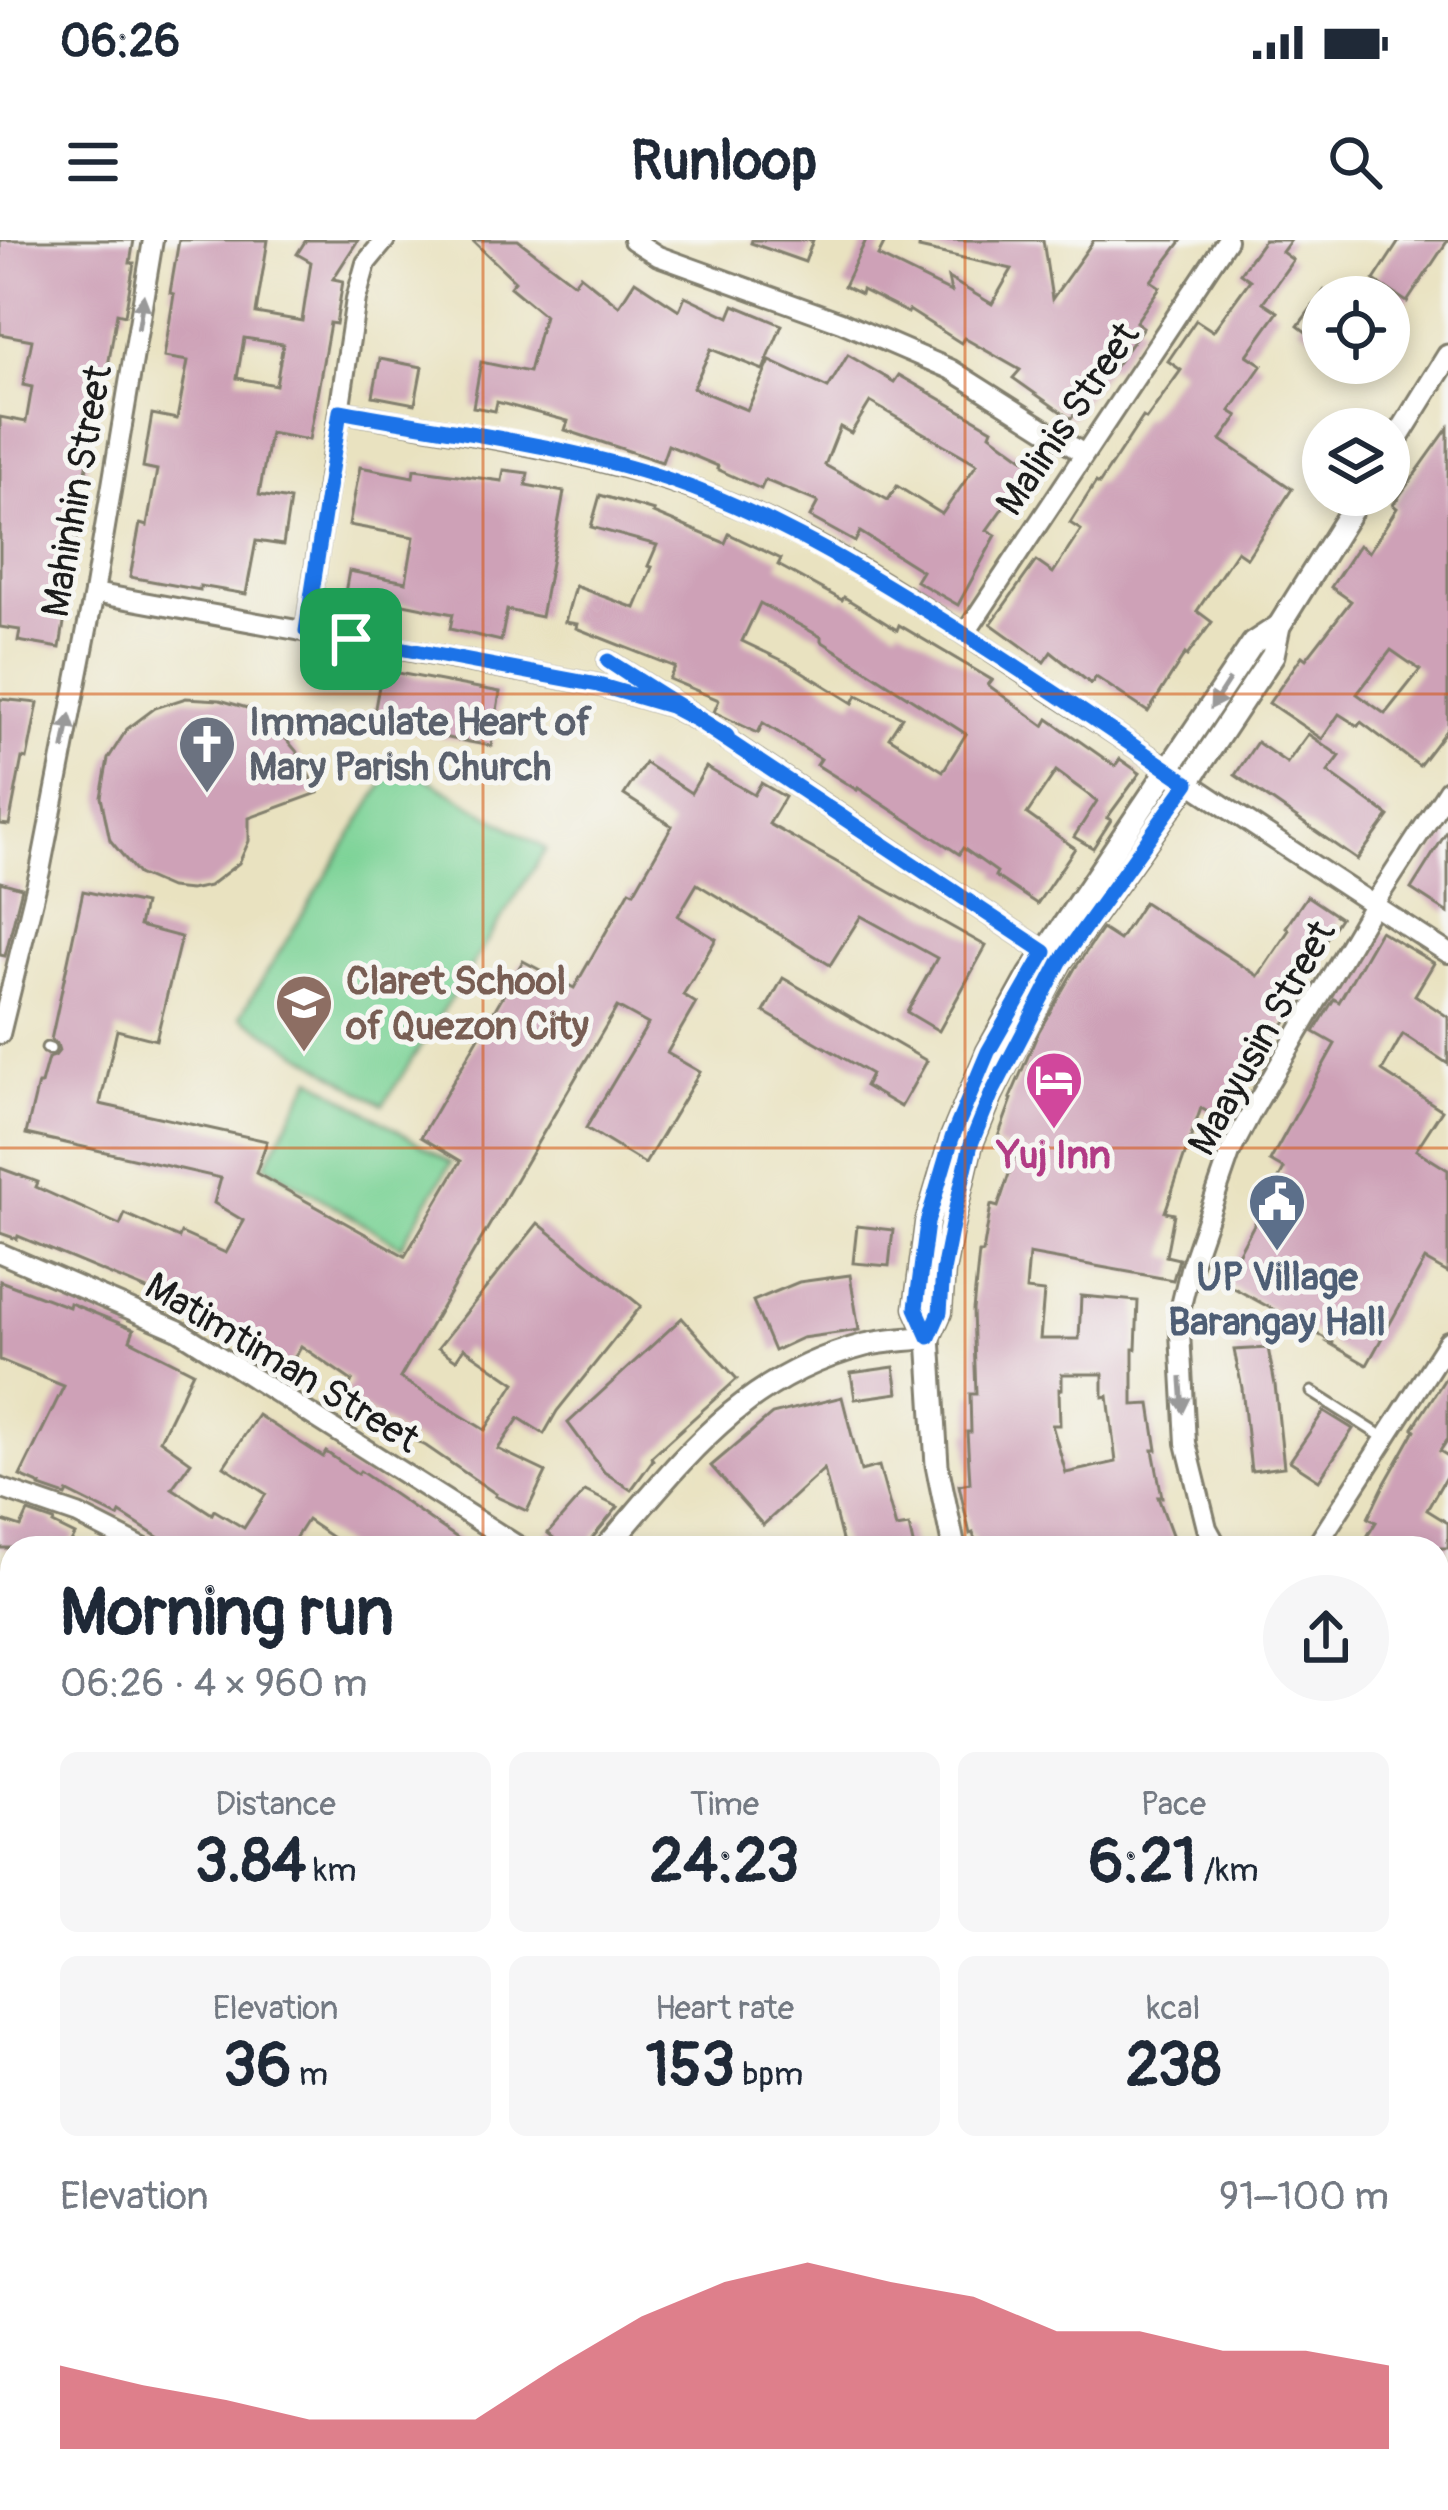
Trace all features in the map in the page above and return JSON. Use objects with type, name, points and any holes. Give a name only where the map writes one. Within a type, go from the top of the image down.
[{"type":"street","name":"Mahinhin Street","points":[[1,1028],[40,871],[94,593],[153,240]]},
{"type":"street","points":[[306,631],[356,299],[366,263],[385,240]]},
{"type":"street","points":[[633,240],[658,256],[842,322],[950,369],[1084,454]]},
{"type":"street","name":"Malinis Street","points":[[965,634],[1227,240]]},
{"type":"street","points":[[1410,417],[1448,356]]},
{"type":"street","points":[[340,411],[595,458],[674,482],[816,544],[965,634],[1448,953]]},
{"type":"street","points":[[952,1536],[937,1465],[929,1337],[916,1308],[927,1223],[952,1138],[988,1052],[1045,952],[1273,655],[1280,626],[1348,516]]},
{"type":"street","points":[[94,593],[598,685],[670,706],[692,717],[709,727],[727,736],[608,661],[668,700],[688,714],[707,727],[1045,952]]},
{"type":"street","points":[[929,1337],[940,1312],[943,1271],[971,1144],[991,1095],[1060,962],[1179,777]]},
{"type":"street","name":"Maayusin Street","points":[[1211,1536],[1186,1443],[1179,1314],[1190,1269],[1230,1153],[1373,905],[1448,790]]},
{"type":"street","name":"Matimtiman Street","points":[[0,1253],[178,1330],[502,1536]]},
{"type":"street","points":[[617,1536],[710,1430],[754,1394],[834,1354],[929,1337]]},
{"type":"street","points":[[1324,1536],[1448,1341]]},
{"type":"street","points":[[0,1488],[78,1515],[119,1536]]},
{"type":"lane","points":[[1312,1391],[1385,1439]]},
{"type":"green space","points":[[397,761],[546,849],[383,1105],[240,1016]]},
{"type":"green space","points":[[312,1078],[451,1163],[401,1246],[265,1165]]},
{"type":"building","points":[[0,240],[134,240],[125,315],[117,313],[102,402],[98,401],[81,483],[60,648],[18,641],[20,630],[0,627],[0,417],[26,422],[32,387],[23,385],[32,340],[0,334]]},
{"type":"building","points":[[179,240],[268,240],[256,313],[302,321],[311,262],[297,254],[306,240],[358,240],[333,279],[343,281],[336,324],[330,323],[309,440],[270,433],[259,495],[290,500],[283,545],[256,541],[246,594],[130,577],[140,524],[147,526],[157,470],[143,467],[152,414],[177,419],[188,361],[164,357],[174,294],[170,293]],"holes":[[[244,338],[283,344],[276,385],[237,378]]]},
{"type":"building","points":[[472,240],[518,240],[574,283],[580,275],[619,306],[635,281],[679,310],[685,296],[729,317],[734,305],[782,325],[763,370],[711,349],[693,388],[747,410],[770,361],[828,388],[848,355],[894,382],[899,375],[992,429],[990,434],[1033,465],[987,530],[996,535],[958,605],[916,581],[922,571],[860,532],[855,542],[810,517],[818,502],[765,480],[761,489],[668,445],[662,462],[565,430],[568,421],[497,402],[495,411],[473,407],[481,362],[529,372],[544,315],[510,287],[515,281]],"holes":[[[870,402],[977,464],[942,514],[897,486],[888,500],[825,465],[840,427],[851,433]]]},
{"type":"building","points":[[752,240],[813,240],[805,262]]},
{"type":"building","points":[[866,240],[886,240],[878,256],[951,292],[948,278],[992,304],[1012,269],[919,248],[920,240],[1043,240],[1052,299],[1094,240],[1182,240],[1151,281],[1160,287],[1136,322],[1143,327],[1071,419],[1013,378],[1020,370],[964,338],[961,343],[909,310],[844,286]]},
{"type":"building","points":[[1264,240],[1291,240],[1282,252],[1293,260],[1263,302],[1278,312],[1247,355],[1262,365],[1230,411],[1238,416],[1221,440],[1292,489],[1247,558],[1237,551],[1197,611],[1212,622],[1148,712],[1096,677],[1091,684],[1051,652],[1044,662],[991,624],[1036,561],[1053,573],[1081,530],[1070,523],[1181,370],[1168,361],[1196,320],[1213,331],[1250,280],[1240,273]]},
{"type":"building","points":[[1400,240],[1448,240],[1410,297],[1410,276],[1377,276]]},
{"type":"building","points":[[380,359],[422,367],[415,404],[373,396]]},
{"type":"building","points":[[1448,428],[1448,728],[1419,766],[1361,722],[1358,726],[1339,714],[1322,739],[1269,703],[1302,656],[1306,659],[1351,601],[1331,587],[1359,545],[1369,552],[1392,516],[1410,516],[1410,481]],"holes":[[[1391,650],[1420,670],[1385,714],[1357,694]]]},
{"type":"building","points":[[360,467],[413,477],[414,469],[502,481],[504,470],[528,473],[526,485],[564,492],[541,617],[507,610],[501,641],[450,629],[453,614],[384,600],[381,617],[342,609],[349,571],[406,582],[414,537],[349,525]]},
{"type":"building","points":[[600,495],[654,511],[725,543],[729,534],[992,680],[988,685],[1044,726],[1048,719],[1115,766],[1120,759],[1140,773],[1107,818],[1111,820],[1093,848],[1074,837],[1097,801],[1056,771],[1027,814],[1075,848],[1037,904],[963,848],[959,854],[817,765],[821,759],[763,723],[758,733],[714,712],[719,700],[669,679],[675,667],[565,622],[575,586],[635,608],[652,567],[648,566],[657,545],[591,527]],"holes":[[[760,603],[821,637],[966,734],[943,771],[889,737],[902,717],[857,695],[853,703],[742,641]]]},
{"type":"building","points":[[382,670],[500,692],[491,746],[372,724]]},
{"type":"building","name":"Immaculate Heart of Mary Parish Church","points":[[186,698],[247,708],[276,727],[297,752],[318,793],[249,818],[249,841],[239,863],[209,886],[190,890],[170,888],[138,874],[110,840],[101,797],[108,759],[127,729],[155,708]]},
{"type":"building","points":[[0,699],[38,703],[9,825],[0,824]]},
{"type":"building","points":[[1308,734],[1340,756],[1328,772],[1389,816],[1357,860],[1235,775],[1257,742],[1287,763]]},
{"type":"building","points":[[645,763],[691,793],[706,767],[754,795],[761,783],[785,797],[769,824],[986,946],[939,1031],[907,1012],[937,958],[861,916],[830,965],[697,884],[678,916],[716,939],[683,995],[696,1003],[667,1053],[700,1072],[645,1164],[586,1128],[648,1024],[617,1007],[400,1378],[485,1430],[515,1383],[464,1348],[456,1360],[438,1348],[538,1223],[641,1306],[544,1434],[519,1418],[498,1449],[546,1472],[527,1511],[495,1496],[426,1446],[343,1396],[352,1381],[301,1346],[289,1368],[195,1310],[18,1236],[0,1233],[0,1168],[38,1182],[36,1187],[120,1225],[125,1214],[226,1253],[244,1221],[214,1203],[221,1178],[26,1134],[48,1058],[59,1051],[51,1040],[83,891],[144,904],[139,926],[181,937],[156,1040],[117,1030],[100,1104],[267,1141],[256,1173],[405,1256],[461,1161],[421,1137],[523,961],[574,988],[672,826],[624,795]]},
{"type":"building","points":[[1448,830],[1448,913],[1411,889]]},
{"type":"building","points":[[0,882],[22,888],[5,956],[0,955]]},
{"type":"building","points":[[1307,896],[1340,918],[1288,997],[1299,1004],[1237,1080],[1242,1084],[1221,1120],[1201,1108],[1165,1212],[1174,1214],[1166,1256],[1179,1259],[1173,1280],[1029,1254],[1026,1290],[1044,1292],[1040,1339],[1079,1339],[1081,1296],[1138,1301],[1133,1405],[1150,1404],[1162,1497],[1158,1497],[1173,1536],[974,1536],[959,1485],[970,1483],[967,1432],[971,1432],[970,1394],[976,1394],[973,1310],[979,1253],[983,1253],[991,1205],[998,1207],[1016,1153],[995,1145],[1039,1031],[1102,929],[1119,940],[1144,902],[1258,976],[1289,930],[1286,927]],"holes":[[[1062,1374],[1103,1374],[1103,1397],[1108,1396],[1116,1462],[1066,1473],[1052,1425],[1060,1425]]]},
{"type":"building","points":[[1380,931],[1434,963],[1415,995],[1448,1017],[1448,1064],[1403,1034],[1382,1071],[1442,1110],[1416,1150],[1448,1170],[1448,1273],[1425,1260],[1367,1365],[1223,1282],[1284,1169],[1270,1161],[1335,1044],[1314,1032],[1334,999],[1339,1002]]},
{"type":"building","points":[[783,978],[927,1061],[901,1107],[865,1086],[871,1074],[764,1012]]},
{"type":"building","points":[[857,1226],[893,1230],[889,1266],[853,1263]]},
{"type":"building","points":[[850,1275],[859,1330],[802,1338],[774,1351],[753,1301],[799,1282]]},
{"type":"building","points":[[0,1281],[134,1329],[130,1340],[193,1372],[160,1440],[191,1462],[172,1488],[212,1514],[214,1510],[244,1528],[266,1494],[224,1466],[258,1415],[323,1457],[326,1452],[360,1471],[455,1536],[330,1536],[307,1520],[297,1536],[156,1536],[120,1513],[118,1517],[68,1492],[66,1496],[20,1476],[64,1386],[0,1360]]},
{"type":"building","points":[[682,1318],[737,1379],[651,1457],[631,1490],[604,1472],[568,1423]]},
{"type":"building","points":[[1268,1348],[1284,1467],[1251,1471],[1234,1350]]},
{"type":"building","points":[[894,1367],[898,1393],[855,1399],[851,1373]]},
{"type":"building","points":[[1448,1374],[1448,1439],[1440,1451],[1448,1456],[1448,1473],[1427,1510],[1448,1523],[1448,1536],[1367,1536],[1376,1522],[1368,1518],[1413,1428]]},
{"type":"building","points":[[842,1397],[861,1471],[879,1466],[896,1528],[909,1526],[911,1536],[841,1536],[824,1469],[763,1525],[711,1466],[772,1414]]},
{"type":"building","points":[[1324,1411],[1353,1429],[1319,1480],[1290,1461]]},
{"type":"building","points":[[585,1491],[618,1507],[594,1536],[548,1533]]},
{"type":"building","points":[[28,1512],[75,1535],[0,1536],[0,1520],[21,1527]]},
{"type":"place","name":"Immaculate Heart of Mary Parish Church","points":[[207,795]]},
{"type":"place","name":"Claret School of Quezon City","points":[[304,1054]]},
{"type":"place","name":"Yuj Inn","points":[[1054,1131]]},
{"type":"place","name":"UP Village Barangay Hall","points":[[1277,1253]]},
{"type":"route","points":[[351,639],[306,631],[340,411],[595,458],[740,508],[848,562],[1188,783],[1060,962],[991,1095],[971,1144],[943,1271],[940,1312],[929,1337],[916,1308],[927,1223],[952,1138],[988,1052],[1045,952],[754,758],[608,661],[727,736],[674,708],[670,706],[598,685],[351,639]]}]
